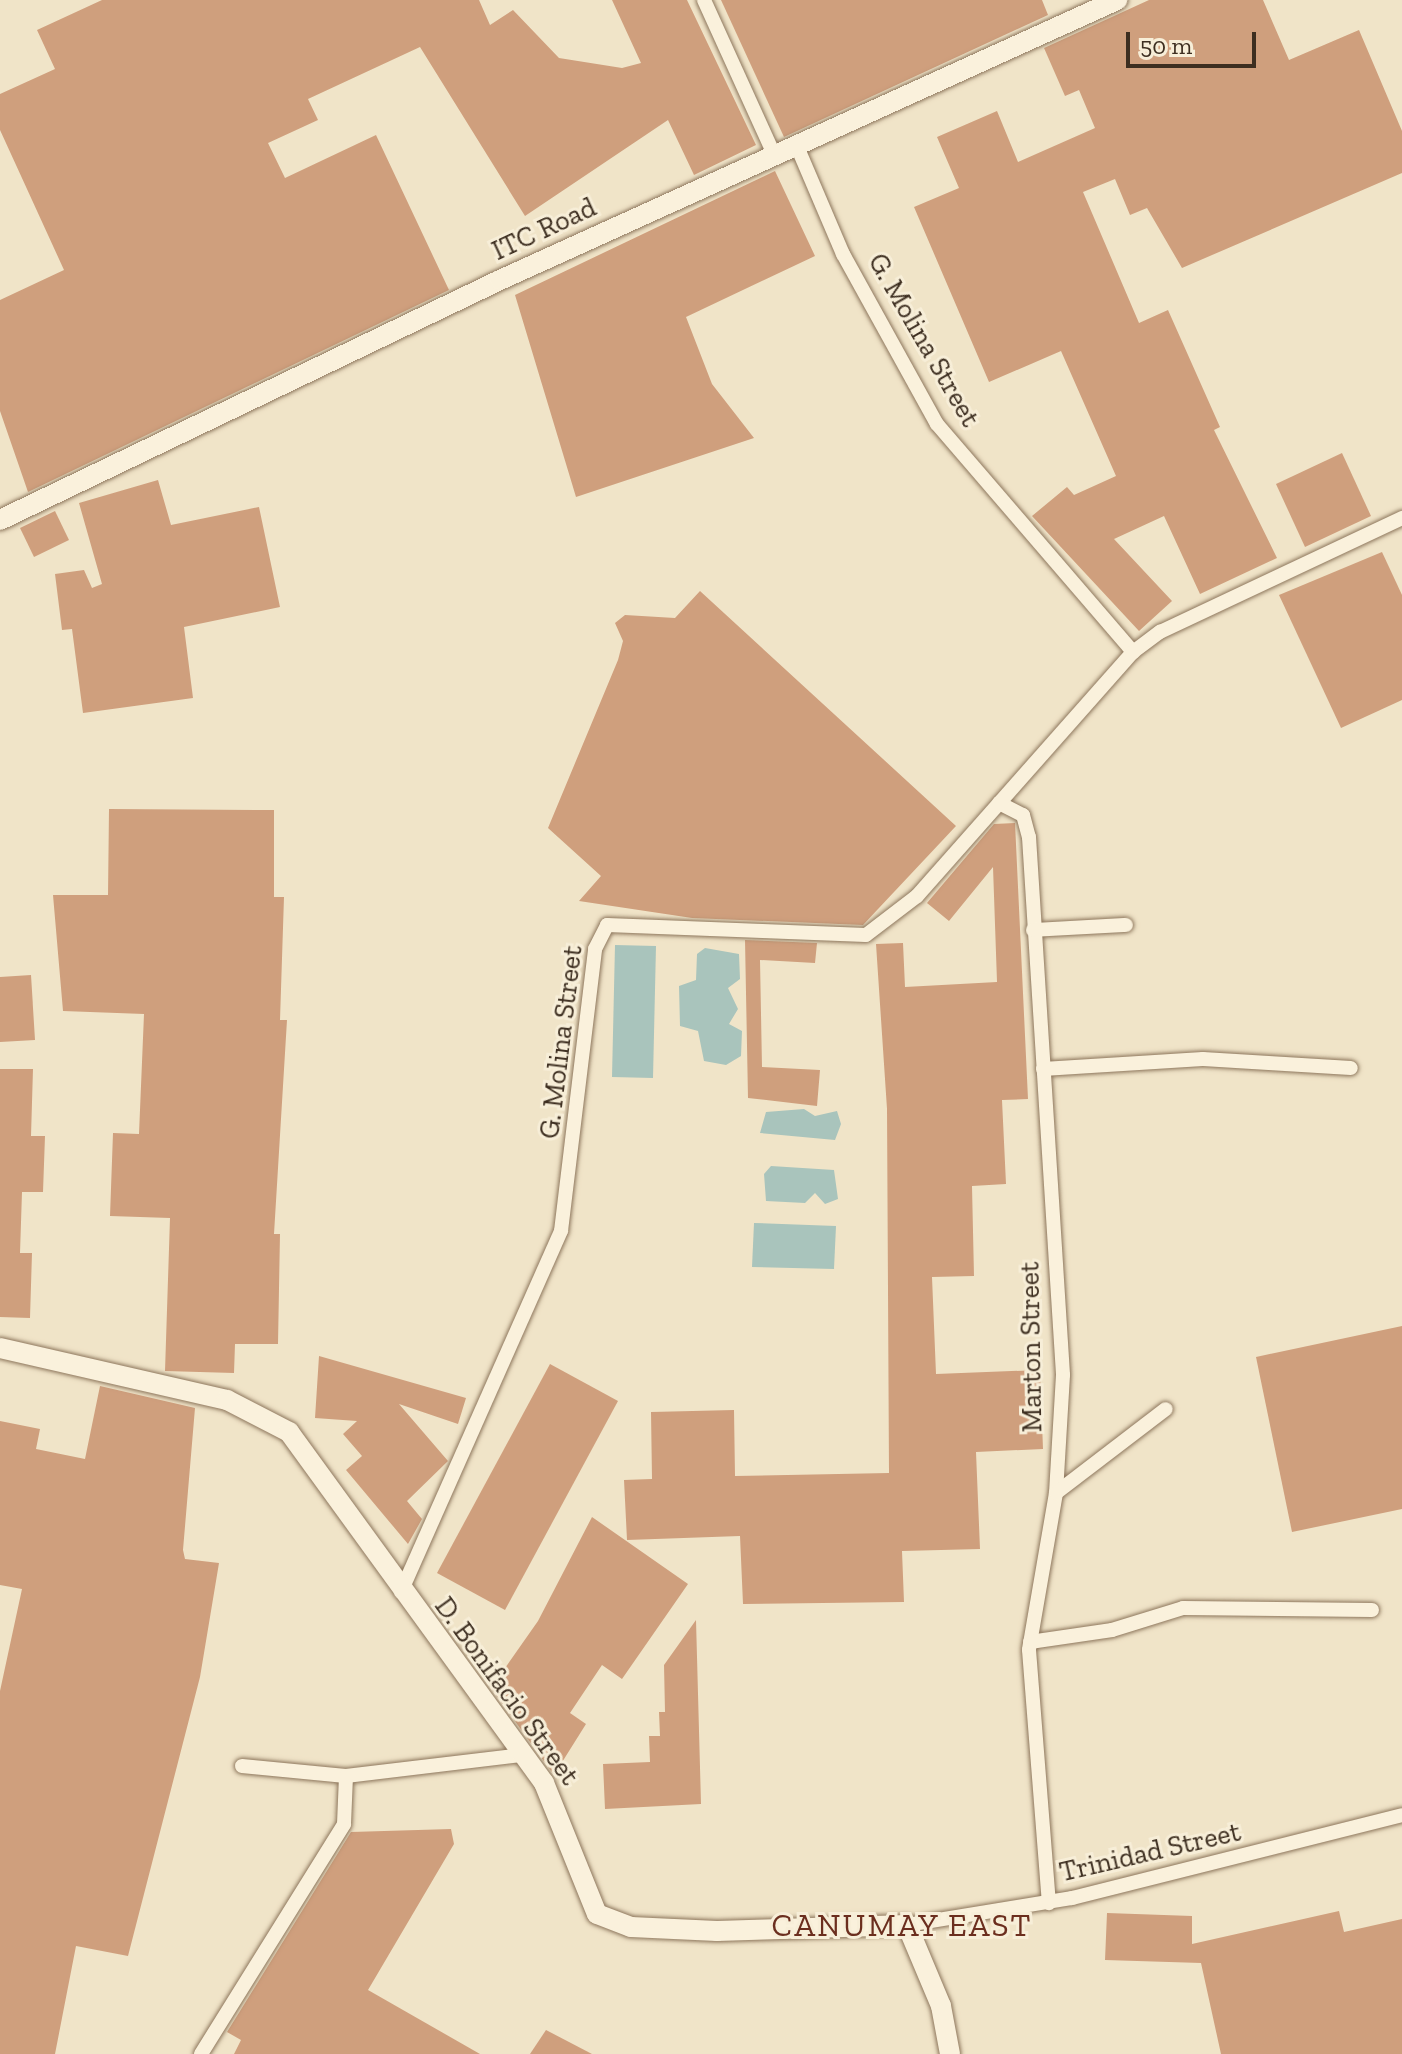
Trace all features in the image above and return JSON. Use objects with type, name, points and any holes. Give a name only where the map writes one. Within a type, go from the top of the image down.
[{"type":"main road","name":"ITC Road","points":[[0,520],[774,154],[1117,0]]},
{"type":"main road","name":"D. Bonifacio Street","points":[[0,1348],[227,1400],[271,1419],[304,1449],[401,1592],[523,1755],[556,1805],[589,1903],[607,1921],[762,1932],[907,1925]]},
{"type":"main road","points":[[907,1925],[941,2006],[950,2054]]},
{"type":"street","points":[[704,0],[774,154]]},
{"type":"street","name":"G. Molina Street","points":[[796,144],[843,254],[937,424],[1133,652]]},
{"type":"street","name":"G. Molina Street","points":[[401,1592],[561,1231],[599,936],[621,921],[866,935],[917,896],[1133,652],[1160,632],[1402,518]]},
{"type":"street","name":"Marton Street","points":[[999,803],[1027,824],[1063,1375],[1056,1493],[1030,1642],[1028,1706],[1049,1903]]},
{"type":"street","points":[[1033,930],[1126,925]]},
{"type":"street","points":[[1043,1069],[1203,1059],[1351,1068]]},
{"type":"street","points":[[1056,1493],[1166,1409]]},
{"type":"street","points":[[1030,1642],[1112,1630],[1183,1608],[1372,1610]]},
{"type":"street","points":[[242,1766],[346,1776],[523,1755]]},
{"type":"street","points":[[201,2054],[344,1824],[346,1776]]},
{"type":"street","name":"Trinidad Street","points":[[907,1925],[1049,1903],[1402,1815]]},
{"type":"water","points":[[615,945],[656,946],[653,1078],[612,1077]]},
{"type":"water","points":[[705,948],[739,954],[740,979],[728,988],[738,1009],[729,1024],[742,1031],[741,1056],[726,1065],[704,1061],[698,1031],[680,1026],[679,986],[696,980],[697,954]]},
{"type":"water","points":[[804,1109],[815,1116],[837,1111],[841,1124],[835,1140],[760,1133],[766,1112]]},
{"type":"water","points":[[771,1166],[834,1170],[838,1199],[825,1204],[815,1193],[805,1203],[766,1201],[764,1174]]},
{"type":"water","points":[[754,1223],[836,1226],[834,1269],[752,1267]]},
{"type":"building","points":[[102,0],[479,0],[490,25],[513,10],[559,58],[622,68],[641,63],[612,0],[687,0],[756,145],[694,175],[668,120],[525,216],[420,47],[308,99],[318,120],[268,143],[285,178],[376,135],[449,290],[28,492],[0,411],[0,300],[64,270],[0,130],[0,94],[55,69],[37,30]]},
{"type":"building","points":[[721,0],[1042,0],[1048,15],[784,137]]},
{"type":"building","points":[[1149,0],[1263,0],[1289,60],[1359,30],[1402,131],[1402,173],[1182,268],[1147,208],[1130,215],[1115,179],[1083,192],[1139,323],[1168,310],[1220,427],[1214,430],[1277,558],[1200,594],[1164,516],[1114,539],[1172,601],[1139,631],[1032,516],[1067,487],[1074,495],[1116,476],[1061,351],[989,382],[914,207],[959,188],[937,137],[997,111],[1018,162],[1095,128],[1079,90],[1065,96],[1044,48]]},
{"type":"building","points":[[775,171],[815,256],[686,317],[712,384],[754,438],[576,497],[515,295]]},
{"type":"building","points":[[1342,453],[1371,516],[1305,547],[1276,484]]},
{"type":"building","points":[[158,480],[171,525],[259,507],[280,607],[184,627],[193,698],[83,713],[72,629],[62,630],[55,574],[84,570],[92,588],[102,584],[79,503]]},
{"type":"building","points":[[55,511],[69,540],[34,557],[20,528]]},
{"type":"building","points":[[1382,552],[1402,595],[1402,700],[1341,728],[1279,595]]},
{"type":"building","points":[[700,591],[956,826],[863,925],[692,918],[579,901],[601,876],[548,828],[618,660],[623,641],[615,623],[625,615],[675,618]]},
{"type":"building","points":[[109,809],[274,810],[274,897],[284,897],[280,1020],[287,1020],[274,1234],[280,1234],[278,1344],[235,1344],[234,1373],[165,1371],[170,1218],[110,1216],[113,1133],[139,1134],[144,1014],[63,1011],[53,895],[108,895]]},
{"type":"building","points":[[1015,823],[1028,1099],[1002,1100],[1006,1184],[972,1186],[974,1276],[932,1277],[936,1374],[1040,1370],[1043,1449],[976,1452],[980,1549],[902,1551],[904,1602],[743,1604],[740,1536],[627,1540],[624,1480],[652,1479],[651,1412],[734,1410],[735,1476],[889,1473],[887,1109],[876,944],[903,943],[905,987],[997,982],[993,867],[949,921],[927,903],[994,824]]},
{"type":"building","points":[[745,940],[817,943],[815,963],[760,960],[762,1067],[820,1070],[817,1106],[748,1098]]},
{"type":"building","points":[[31,975],[35,1040],[0,1042],[0,977]]},
{"type":"building","points":[[0,1069],[33,1069],[31,1136],[45,1136],[43,1192],[22,1192],[20,1253],[32,1253],[30,1318],[0,1317]]},
{"type":"building","points":[[1402,1326],[1402,1509],[1292,1532],[1256,1357]]},
{"type":"building","points":[[319,1356],[466,1398],[458,1424],[399,1404],[448,1461],[407,1501],[422,1519],[408,1544],[346,1470],[362,1456],[343,1434],[357,1421],[315,1418]]},
{"type":"building","points":[[550,1364],[618,1401],[505,1610],[437,1573]]},
{"type":"building","points":[[100,1386],[195,1408],[183,1550],[185,1559],[219,1563],[200,1677],[128,1956],[76,1946],[55,2054],[0,2054],[0,1691],[22,1589],[0,1585],[0,1421],[40,1429],[36,1449],[85,1459]]},
{"type":"building","points":[[592,1517],[688,1584],[622,1679],[602,1665],[570,1713],[586,1724],[554,1775],[491,1688],[538,1621]]},
{"type":"building","points":[[696,1620],[701,1804],[605,1809],[603,1764],[650,1762],[649,1736],[660,1736],[659,1712],[665,1712],[664,1665]]},
{"type":"building","points":[[451,1829],[454,1844],[368,1990],[480,2054],[234,2054],[241,2040],[227,2032],[351,1832]]},
{"type":"building","points":[[1339,1911],[1344,1932],[1402,1919],[1402,2054],[1221,2054],[1201,1963],[1105,1960],[1107,1913],[1192,1916],[1192,1944]]},
{"type":"building","points":[[546,2030],[592,2054],[530,2054]]},
{"type":"district","name":"CANUMAY EAST","points":[[902,1925]]}]
